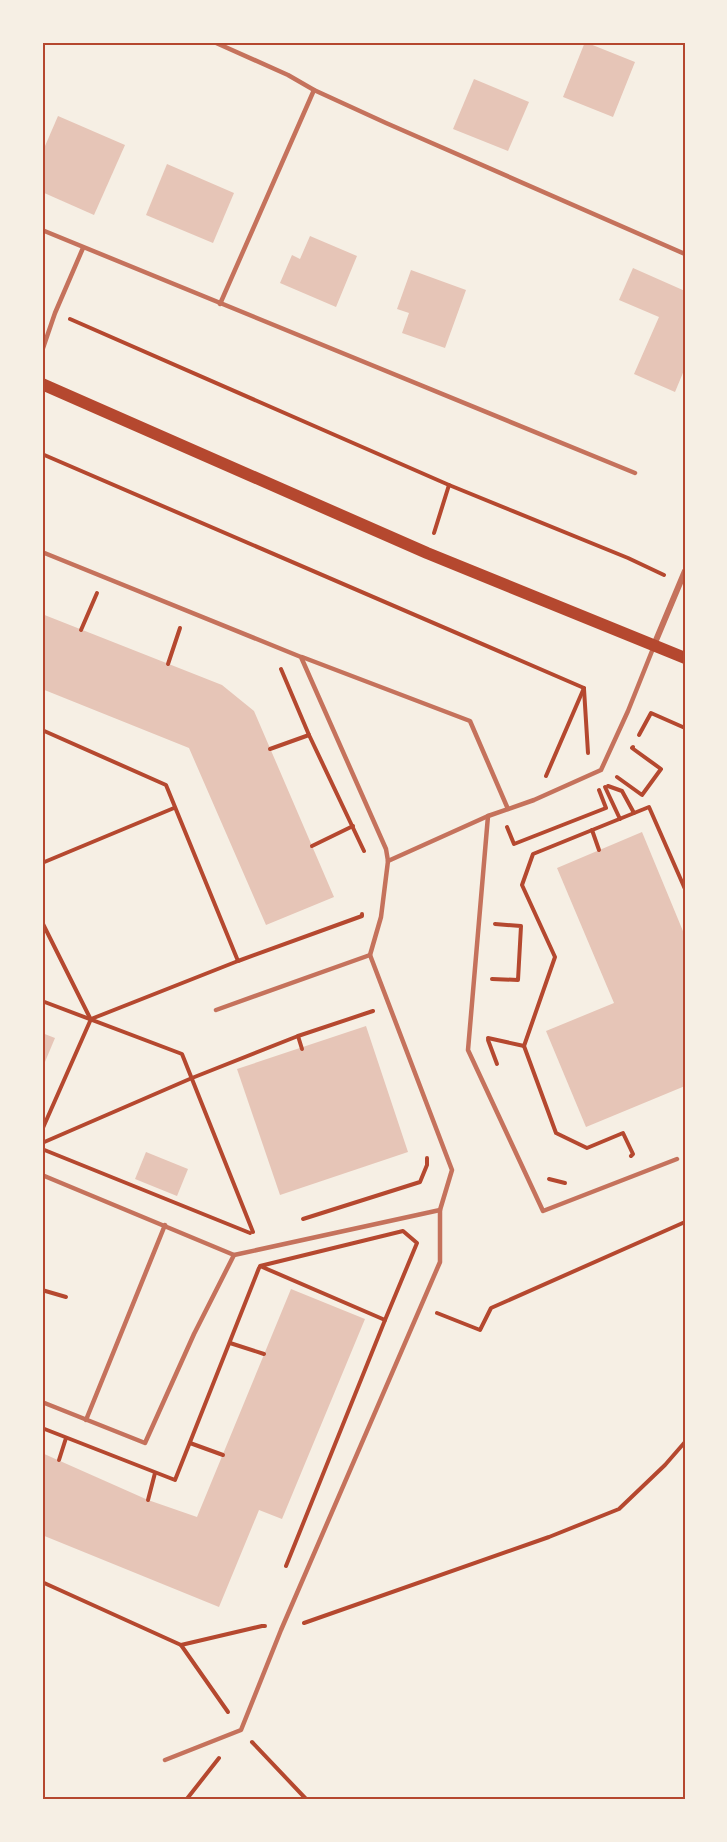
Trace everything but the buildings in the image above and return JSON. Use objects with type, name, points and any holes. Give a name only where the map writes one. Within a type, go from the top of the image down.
[{"type":"main road","points":[[42,384],[427,554],[685,658]]},
{"type":"street","points":[[654,645],[685,571]]},
{"type":"lane","points":[[214,42],[288,75],[314,90],[685,254]]},
{"type":"lane","points":[[220,304],[314,90]]},
{"type":"lane","points":[[42,230],[635,473]]},
{"type":"lane","points":[[42,351],[55,313],[83,248]]},
{"type":"lane","points":[[42,552],[301,657],[470,721],[508,809]]},
{"type":"lane","points":[[388,861],[488,816],[534,800],[600,770],[628,711],[654,645]]},
{"type":"lane","points":[[165,1760],[241,1730],[281,1630],[440,1262],[440,1210],[452,1170],[370,955],[381,917],[388,861],[386,849],[301,657]]},
{"type":"lane","points":[[488,816],[468,1050],[543,1212],[677,1159]]},
{"type":"lane","points":[[216,1010],[370,955]]},
{"type":"lane","points":[[42,1175],[234,1255],[440,1210]]},
{"type":"lane","points":[[86,1420],[165,1225]]},
{"type":"lane","points":[[42,1402],[145,1443],[194,1334],[234,1255]]},
{"type":"path","points":[[55,313],[449,485],[628,558],[680,583]]},
{"type":"path","points":[[42,454],[584,688]]},
{"type":"path","points":[[427,554],[449,485]]},
{"type":"path","points":[[81,630],[97,593],[88,589]]},
{"type":"path","points":[[170,624],[191,632]]},
{"type":"path","points":[[168,664],[180,628]]},
{"type":"path","points":[[278,663],[309,735],[367,856]]},
{"type":"path","points":[[584,688],[588,755],[593,745]]},
{"type":"path","points":[[557,771],[546,776],[584,688]]},
{"type":"path","points":[[613,774],[642,795],[661,769],[632,748],[651,713],[685,728]]},
{"type":"path","points":[[42,730],[166,785],[238,961]]},
{"type":"path","points":[[270,749],[309,735]]},
{"type":"path","points":[[487,834],[501,829],[505,822],[514,844],[606,808],[598,786],[609,779]]},
{"type":"path","points":[[604,784],[620,819]]},
{"type":"path","points":[[625,1162],[633,1154],[622,1133],[587,1148],[556,1133],[524,1046],[555,957],[522,885],[533,854],[649,807],[685,889]]},
{"type":"path","points":[[42,863],[174,808]]},
{"type":"path","points":[[312,846],[353,826]]},
{"type":"path","points":[[592,830],[599,850]]},
{"type":"path","points":[[42,1130],[91,1019],[238,961],[362,916],[363,905]]},
{"type":"path","points":[[42,922],[91,1019]]},
{"type":"path","points":[[489,978],[518,980],[519,969],[521,926],[492,924]]},
{"type":"path","points":[[42,1000],[182,1054],[254,1235],[42,1149]]},
{"type":"path","points":[[42,1143],[298,1035],[389,1005]]},
{"type":"path","points":[[298,1035],[302,1049]]},
{"type":"path","points":[[499,1071],[487,1038],[524,1046]]},
{"type":"path","points":[[298,1221],[420,1182],[427,1165],[427,1155]]},
{"type":"path","points":[[542,1172],[556,1182],[573,1184]]},
{"type":"path","points":[[395,1296],[480,1330],[491,1308],[685,1222]]},
{"type":"path","points":[[284,1571],[417,1243],[403,1231],[260,1266],[385,1320]]},
{"type":"path","points":[[42,1290],[66,1297]]},
{"type":"path","points":[[230,1343],[264,1354]]},
{"type":"path","points":[[59,1460],[66,1437]]},
{"type":"path","points":[[42,1582],[181,1645],[262,1626],[281,1630],[496,1556],[619,1509],[665,1466],[685,1442]]},
{"type":"path","points":[[190,1443],[223,1455]]},
{"type":"path","points":[[148,1500],[156,1473]]},
{"type":"path","points":[[258,1636],[267,1615]]},
{"type":"path","points":[[228,1712],[232,1701]]},
{"type":"path","points":[[186,1800],[241,1730]]}]
